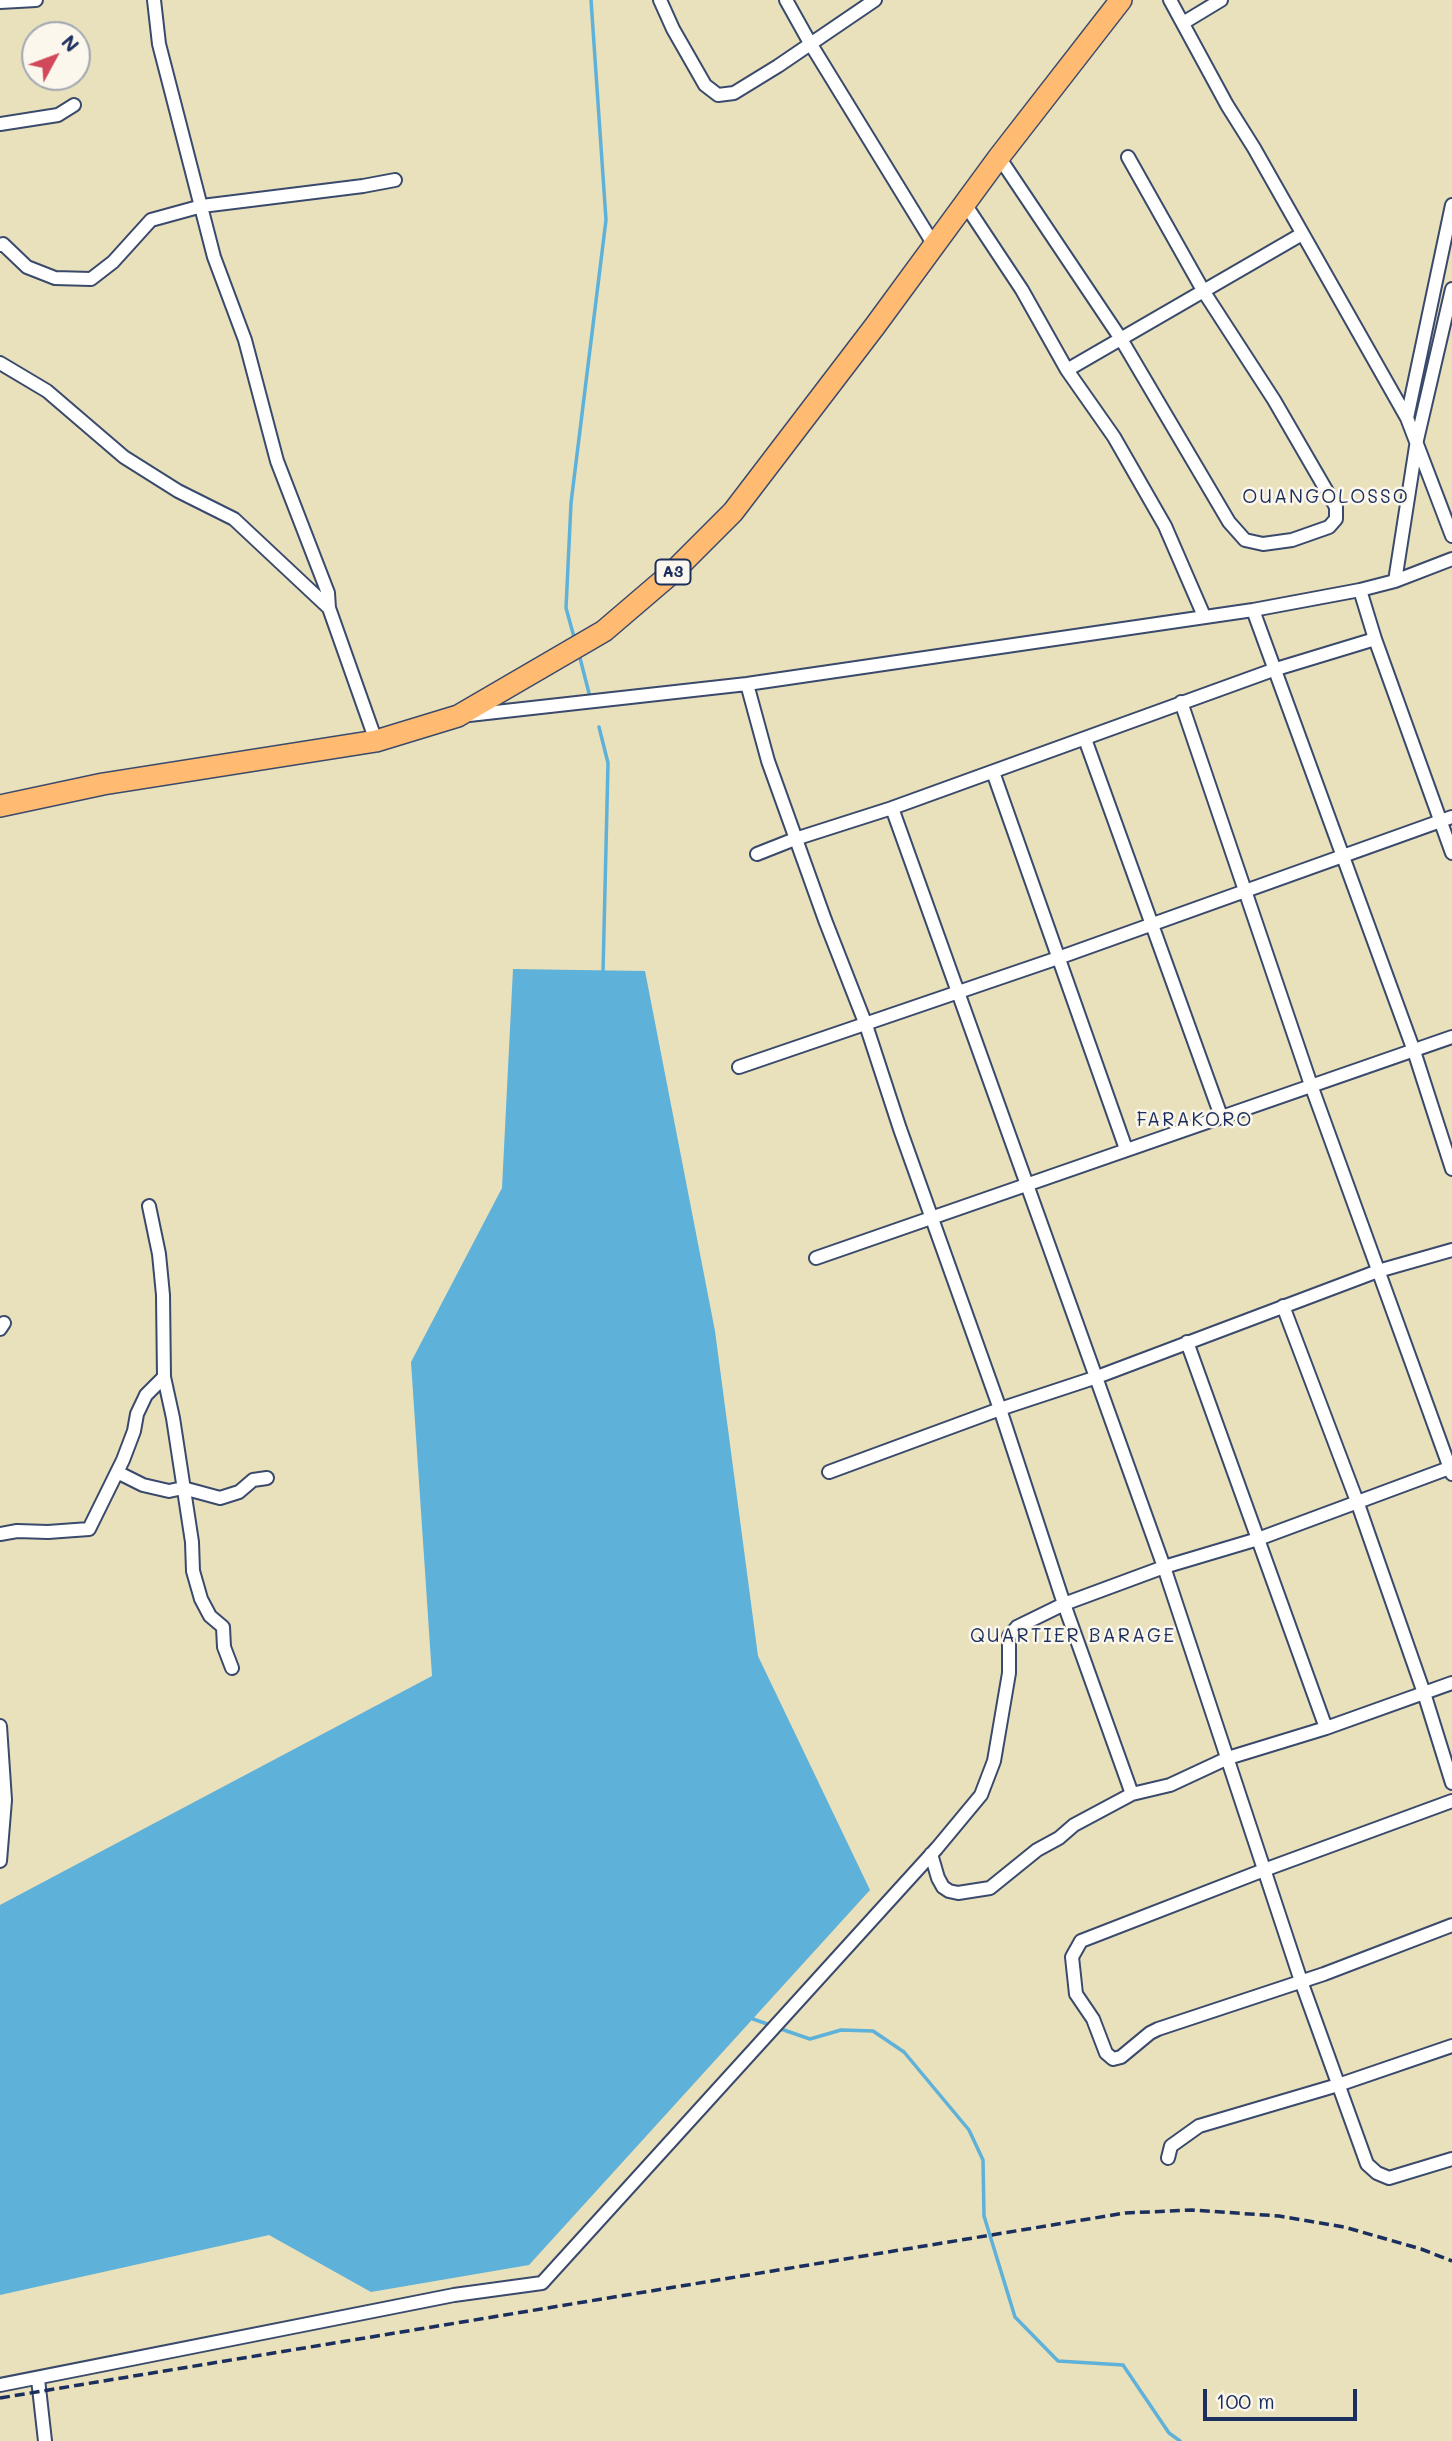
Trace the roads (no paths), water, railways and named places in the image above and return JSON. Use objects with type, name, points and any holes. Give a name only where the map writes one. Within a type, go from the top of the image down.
[{"type":"highway","name":"A3","points":[[0,806],[103,784],[376,741],[458,716],[604,631],[673,572],[733,512],[999,157],[1121,0]]},
{"type":"street","points":[[0,2],[29,0]]},
{"type":"street","points":[[154,0],[159,44],[214,257],[245,340],[277,461],[328,593],[329,608],[376,741]]},
{"type":"street","points":[[660,0],[705,85],[718,95],[734,93],[875,0]]},
{"type":"street","points":[[786,0],[934,245]]},
{"type":"street","points":[[1170,0],[1227,106],[1254,148],[1407,418],[1452,536]]},
{"type":"street","points":[[1183,23],[1221,0]]},
{"type":"street","points":[[0,124],[58,115],[74,105]]},
{"type":"street","points":[[999,157],[1121,339],[1229,522],[1245,540],[1263,544],[1292,540],[1329,527],[1336,520],[1336,508],[1274,400],[1204,292],[1128,157]]},
{"type":"street","points":[[0,244],[27,267],[55,278],[90,279],[113,262],[151,220],[202,206],[395,180]]},
{"type":"street","points":[[965,204],[1022,290],[1067,370],[1114,437],[1165,526],[1204,616]]},
{"type":"street","points":[[1407,418],[1452,205]]},
{"type":"street","points":[[1067,370],[1302,234]]},
{"type":"street","points":[[1395,581],[1417,440],[1452,289]]},
{"type":"street","points":[[0,362],[47,391],[124,457],[178,491],[234,519],[329,608]]},
{"type":"street","points":[[458,716],[747,684],[1253,610],[1360,590],[1395,581],[1452,559]]},
{"type":"street","points":[[1360,590],[1375,639],[1446,819],[1452,853]]},
{"type":"street","points":[[1253,610],[1414,1051],[1452,1169]]},
{"type":"street","points":[[757,854],[993,772],[1181,702],[1375,639]]},
{"type":"street","points":[[747,684],[768,761],[795,839],[866,1025],[1000,1409],[1064,1604],[1132,1794]]},
{"type":"street","points":[[0,2385],[454,2295],[542,2283],[932,1854],[981,1795],[994,1760],[1009,1673],[1009,1636],[1017,1627],[1064,1604],[1164,1567],[1258,1539],[1451,1470],[1311,1084],[1181,702]]},
{"type":"street","points":[[1085,739],[1221,1116]]},
{"type":"street","points":[[993,772],[1126,1149]]},
{"type":"street","points":[[892,808],[1164,1567],[1301,1981],[1367,2164],[1377,2173],[1389,2178],[1452,2159]]},
{"type":"street","points":[[739,1067],[1058,958],[1446,819]]},
{"type":"street","points":[[816,1258],[1452,1037]]},
{"type":"street","points":[[149,1206],[159,1254],[163,1295],[164,1377],[173,1418],[196,1580],[201,1599],[210,1616],[223,1627],[224,1647],[232,1668]]},
{"type":"street","points":[[829,1472],[1000,1409],[1097,1377],[1378,1271],[1452,1250]]},
{"type":"street","points":[[1283,1306],[1358,1504],[1424,1693],[1452,1783]]},
{"type":"street","points":[[1187,1342],[1326,1728]]},
{"type":"street","points":[[0,1534],[89,1529],[117,1472],[134,1431],[141,1405],[146,1395],[164,1377]]},
{"type":"street","points":[[117,1472],[143,1485],[169,1491],[183,1488],[220,1497],[239,1492],[253,1480],[267,1478]]},
{"type":"street","points":[[932,1854],[938,1878],[949,1891],[958,1893],[990,1888],[1037,1850],[1059,1838],[1074,1825],[1132,1794],[1170,1785],[1228,1758],[1326,1728],[1452,1683]]},
{"type":"street","points":[[0,1726],[5,1800],[0,1861]]},
{"type":"street","points":[[1452,1801],[1081,1941],[1072,1957],[1076,1994],[1093,2019],[1106,2053],[1113,2059],[1121,2057],[1158,2029],[1301,1981],[1452,1925]]},
{"type":"street","points":[[1168,2158],[1171,2146],[1199,2126],[1338,2085],[1452,2046]]},
{"type":"street","points":[[38,2379],[45,2441]]},
{"type":"water","points":[[513,969],[645,971],[715,1331],[758,1656],[870,1890],[529,2265],[371,2292],[269,2235],[0,2295],[0,1905],[432,1676],[411,1362],[502,1188]]},
{"type":"waterway","points":[[574,637],[566,608],[571,503],[606,220],[591,0]]},
{"type":"waterway","points":[[580,658],[590,697]]},
{"type":"waterway","points":[[599,727],[608,763],[603,972]]},
{"type":"waterway","points":[[753,2019],[770,2025]]},
{"type":"waterway","points":[[778,2028],[810,2039],[841,2030],[873,2031],[904,2052],[969,2130],[983,2160],[984,2216],[1015,2317],[1058,2361],[1123,2365],[1169,2433],[1180,2441]]},
{"type":"railway","points":[[0,2398],[1125,2213],[1192,2210],[1279,2216],[1344,2227],[1421,2249],[1452,2261]]},
{"type":"district","name":"OUANGOLOSSO","points":[[1326,497]]},
{"type":"district","name":"FARAKORO","points":[[1195,1120]]},
{"type":"district","name":"QUARTIER BARAGE","points":[[1073,1636]]}]
